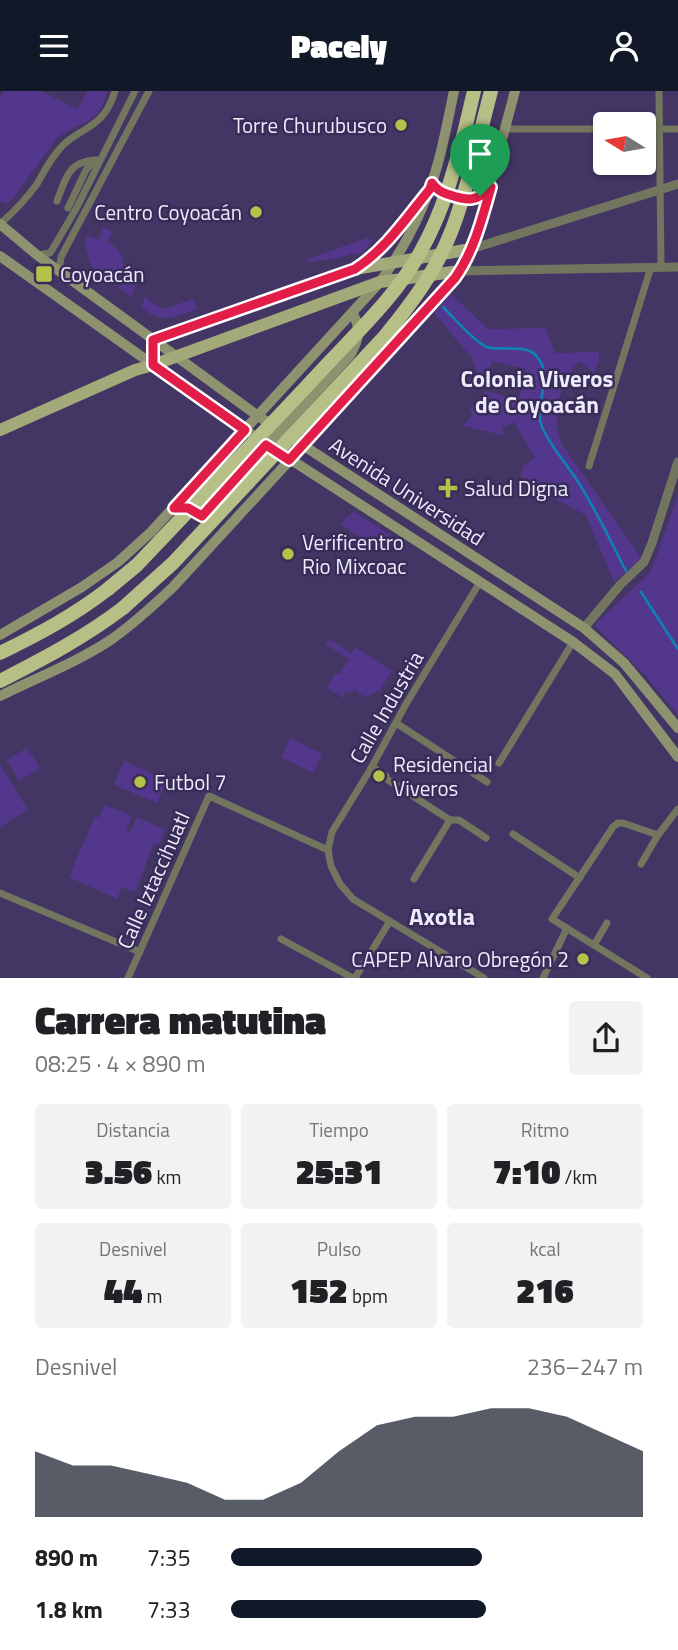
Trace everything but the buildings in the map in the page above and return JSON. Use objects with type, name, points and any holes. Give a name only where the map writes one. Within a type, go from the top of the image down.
[{"type":"highway","points":[[0,681],[80,638],[123,608],[173,563],[411,268],[440,214],[474,91]]},
{"type":"highway","points":[[0,653],[83,609],[108,589],[385,336],[423,286],[454,226],[491,91]]},
{"type":"main road","points":[[1,633],[82,587],[118,562],[151,532],[380,282],[404,245],[431,186],[454,91]]},
{"type":"main road","points":[[0,696],[109,641],[174,586],[447,288],[460,271],[471,249],[483,215],[515,91]]},
{"type":"main road","points":[[431,186],[463,200],[477,197],[491,187]]},
{"type":"main road","points":[[355,269],[383,247],[431,186]]},
{"type":"main road","name":"Avenida Universidad","points":[[0,224],[37,255],[258,416],[289,460],[573,642],[615,674],[678,757]]},
{"type":"main road","points":[[153,365],[153,340],[355,269],[471,249]]},
{"type":"main road","name":"Avenida Universidad","points":[[0,255],[245,430],[302,446],[584,628],[624,663],[678,728]]},
{"type":"main road","points":[[0,430],[135,370],[380,282],[460,271]]},
{"type":"main road","points":[[202,516],[352,352],[359,329],[358,321],[352,313]]},
{"type":"main road","points":[[174,508],[188,508],[202,516],[209,525],[209,547]]},
{"type":"street","points":[[0,224],[35,187],[58,150],[99,120],[109,107],[115,91]]},
{"type":"street","points":[[59,271],[76,210],[98,160],[135,91]]},
{"type":"street","points":[[37,255],[47,254],[52,250],[149,91]]},
{"type":"street","points":[[589,466],[645,289],[656,266],[661,189],[659,91]]},
{"type":"street","points":[[505,129],[593,129]]},
{"type":"street","points":[[656,129],[678,129]]},
{"type":"street","points":[[57,201],[71,170],[84,160],[98,160]]},
{"type":"street","points":[[471,249],[678,184]]},
{"type":"street","points":[[460,271],[678,267]]},
{"type":"street","points":[[584,628],[620,585],[644,562],[678,462]]},
{"type":"street","name":"Calle Industria","points":[[328,851],[332,832],[480,582]]},
{"type":"street","points":[[499,764],[573,642]]},
{"type":"street","points":[[396,723],[487,782]]},
{"type":"street","points":[[370,770],[372,767],[450,820],[459,820],[486,838]]},
{"type":"street","name":"Calle Iztaccihuatl","points":[[128,978],[209,796],[328,851]]},
{"type":"street","points":[[641,864],[678,809]]},
{"type":"street","points":[[414,879],[450,820]]},
{"type":"street","points":[[647,978],[552,919],[618,823],[658,835]]},
{"type":"street","points":[[513,834],[580,878]]},
{"type":"street","points":[[328,851],[335,875],[353,899],[484,978]]},
{"type":"street","points":[[0,893],[140,952]]},
{"type":"street","points":[[281,939],[354,978],[390,921]]},
{"type":"street","points":[[594,945],[607,923]]},
{"type":"street","points":[[543,978],[567,928]]},
{"type":"shaded area","points":[[3,91],[41,91],[78,109],[87,91],[107,91],[94,117],[57,138],[10,202],[5,204],[0,201],[0,98]]},
{"type":"shaded area","points":[[103,227],[112,232],[108,242],[124,261],[118,286],[139,280],[131,297],[91,266],[84,241],[88,236],[99,240]]},
{"type":"shaded area","points":[[367,238],[373,240],[361,254],[309,263],[308,259]]},
{"type":"shaded area","points":[[451,294],[488,329],[545,328],[555,353],[599,352],[595,374],[579,361],[572,368],[575,386],[570,387],[564,376],[557,427],[561,443],[642,559],[614,582],[586,515],[539,491],[520,475],[524,465],[535,458],[514,422],[502,429],[506,436],[463,426],[473,415],[469,411],[485,391],[519,399],[526,369],[492,361],[487,379],[477,372],[472,358],[434,313]]},
{"type":"shaded area","points":[[146,295],[149,301],[164,309],[193,299],[197,309],[162,318],[141,307]]},
{"type":"shaded area","points":[[678,495],[678,715],[646,676],[594,625],[651,572]]},
{"type":"shaded area","points":[[353,511],[395,538],[385,553],[341,525]]},
{"type":"shaded area","points":[[329,639],[351,653],[355,647],[392,671],[380,690],[365,697],[353,689],[354,692],[347,691],[344,694],[347,700],[327,688],[349,659],[326,645]]},
{"type":"shaded area","points":[[290,738],[322,754],[313,773],[281,757]]},
{"type":"shaded area","points":[[27,748],[40,768],[19,781],[7,760]]},
{"type":"shaded area","name":"Futbol 7","points":[[124,761],[167,780],[157,803],[114,785]]},
{"type":"shaded area","points":[[0,764],[28,810],[0,827]]},
{"type":"shaded area","points":[[105,805],[132,816],[126,830],[130,832],[137,817],[165,830],[159,845],[154,843],[135,892],[122,887],[117,899],[69,877],[95,816],[99,818]]},
{"type":"waterway","points":[[443,307],[482,345],[528,350],[538,358],[544,374],[540,410],[542,427],[589,500],[626,571]]},
{"type":"waterway","points":[[641,592],[678,649]]},
{"type":"place","name":"Torre Churubusco","points":[[401,125]]},
{"type":"place","name":"Centro Coyoacán","points":[[256,212]]},
{"type":"place","name":"Coyoacán","points":[[44,274]]},
{"type":"place","name":"Salud Digna","points":[[448,488]]},
{"type":"place","name":"Verificentro Rio Mixcoac","points":[[288,554]]},
{"type":"place","name":"Residencial Viveros","points":[[379,776]]},
{"type":"place","name":"Futbol 7","points":[[140,782]]},
{"type":"place","name":"CAPEP Alvaro Obregón 2","points":[[583,959]]},
{"type":"district","name":"Colonia Viveros de Coyoacán","points":[[537,391]]},
{"type":"district","name":"Axotla","points":[[442,916]]},
{"type":"route","points":[[432,183],[437,190],[463,200],[480,196],[491,187],[471,249],[455,278],[289,460],[266,445],[202,516],[188,508],[174,508],[245,430],[153,365],[153,340],[355,269],[383,247],[432,183]]}]
